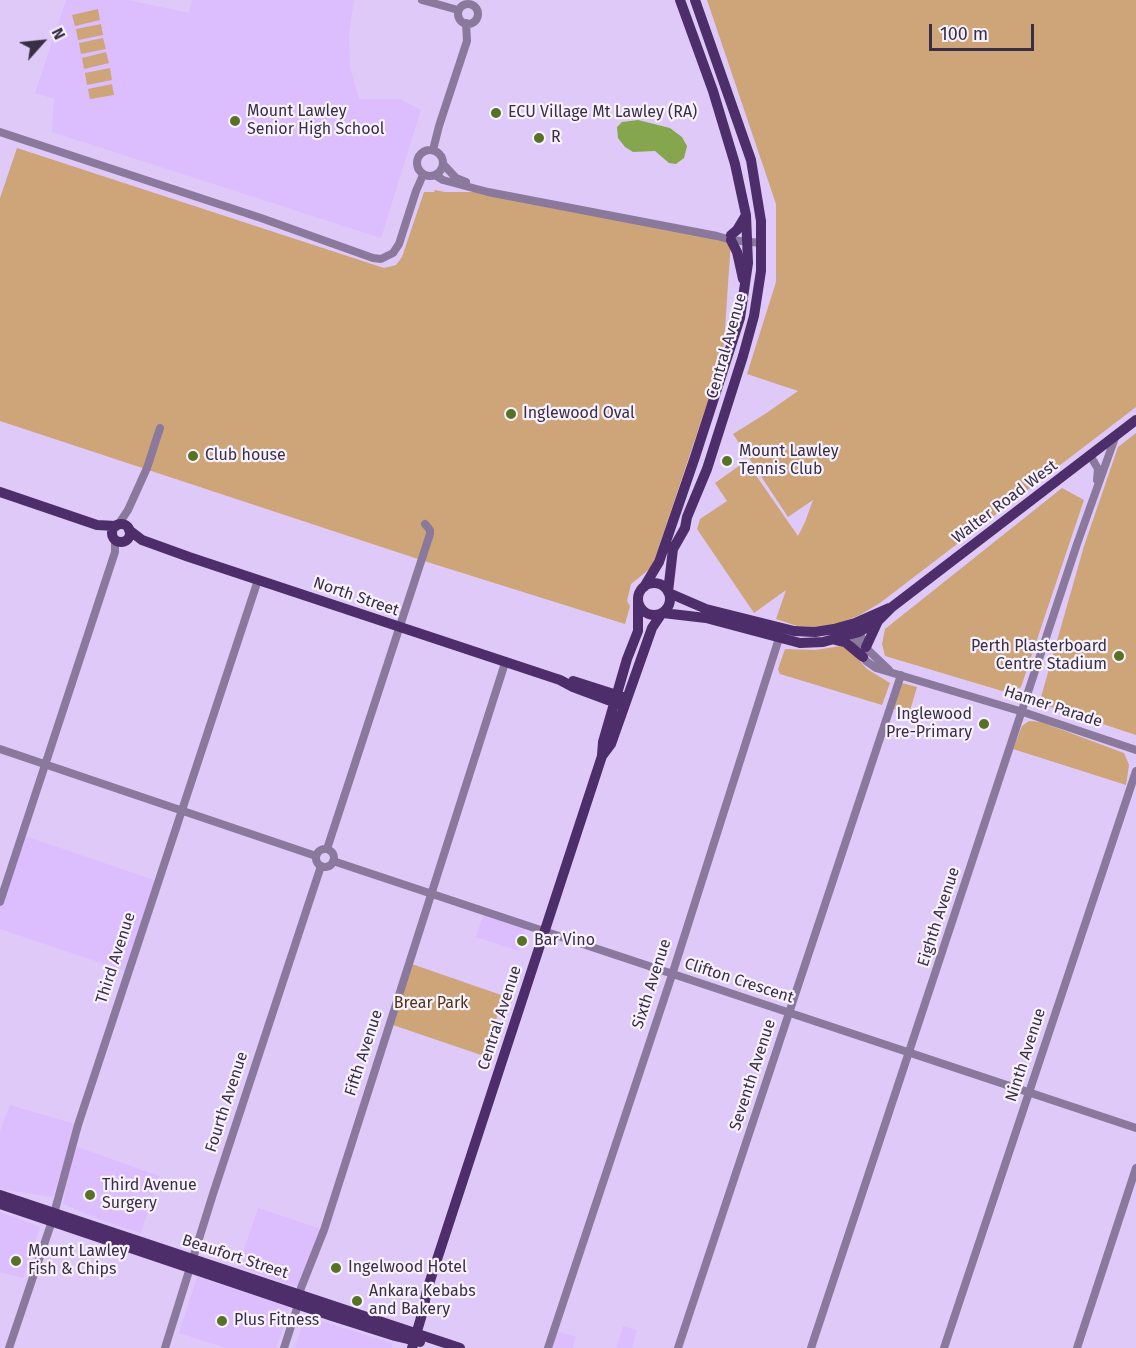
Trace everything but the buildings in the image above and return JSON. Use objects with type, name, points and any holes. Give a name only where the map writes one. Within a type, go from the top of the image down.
[{"type":"main road","name":"Central Avenue","points":[[644,587],[659,562],[704,429],[740,318],[745,288],[748,239],[746,215],[726,132],[680,0]]},
{"type":"main road","name":"Central Avenue","points":[[668,592],[674,549],[685,528],[687,517],[707,469],[754,316],[759,288],[761,240],[758,193],[751,160],[695,0]]},
{"type":"main road","points":[[745,288],[737,252],[731,238],[746,215]]},
{"type":"main road","name":"Walter Road West","points":[[854,629],[892,607],[1136,420]]},
{"type":"main road","points":[[704,429],[720,422]]},
{"type":"main road","name":"North Street","points":[[0,492],[560,680],[573,687],[621,701]]},
{"type":"main road","points":[[854,629],[781,634],[706,618],[662,613],[646,614],[638,601],[644,587],[658,584],[668,592],[706,609],[781,634],[800,643],[836,640],[865,652],[879,621]]},
{"type":"main road","points":[[662,613],[669,605],[668,592]]},
{"type":"main road","name":"Central Avenue","points":[[411,1340],[417,1309],[427,1290],[544,932],[603,756],[610,744],[621,701],[627,658],[638,631],[638,601]]},
{"type":"main road","name":"Walter Road West","points":[[854,629],[879,621],[892,607]]},
{"type":"main road","name":"Central Avenue","points":[[621,701],[652,628],[662,613]]},
{"type":"main road","points":[[836,640],[854,629]]},
{"type":"main road","name":"Beaufort Street","points":[[0,1195],[53,1217],[298,1298],[438,1348]]},
{"type":"main road","name":"Beaufort Street","points":[[0,1204],[53,1217]]},
{"type":"main road","name":"Beaufort Street","points":[[411,1340],[460,1348]]},
{"type":"street","points":[[422,0],[458,10]]},
{"type":"street","points":[[468,4],[477,10],[476,18],[472,23],[466,23],[459,18],[458,10],[462,5],[468,4]]},
{"type":"street","points":[[433,150],[467,41],[466,23]]},
{"type":"street","points":[[0,132],[381,259],[393,253],[399,244],[423,175]]},
{"type":"street","points":[[443,164],[440,172],[430,177],[423,175],[418,169],[417,160],[421,153],[433,150],[440,154],[443,164],[456,178],[488,192]]},
{"type":"street","points":[[435,176],[488,192],[717,236],[761,240]]},
{"type":"street","points":[[0,902],[128,510],[147,468],[160,428]]},
{"type":"street","name":"Eighth Avenue","points":[[811,1348],[1077,544],[1116,435]]},
{"type":"street","name":"Eighth Avenue","points":[[1090,455],[1099,472],[1094,495]]},
{"type":"street","points":[[327,849],[430,534],[425,524]]},
{"type":"street","name":"Third Avenue","points":[[9,1348],[53,1217],[78,1125],[258,580]]},
{"type":"street","points":[[854,629],[865,652]]},
{"type":"street","name":"Sixth Avenue","points":[[548,1348],[672,975],[781,634]]},
{"type":"street","name":"Hamer Parade","points":[[865,652],[876,668],[1023,712],[1136,750]]},
{"type":"street","name":"Fifth Avenue","points":[[284,1348],[298,1298],[324,1230],[505,663]]},
{"type":"street","name":"Seventh Avenue","points":[[678,1348],[789,1014],[896,674]]},
{"type":"street","points":[[0,749],[316,856]]},
{"type":"street","name":"Ninth Avenue","points":[[944,1348],[1136,771]]},
{"type":"street","points":[[327,849],[333,854],[333,861],[328,866],[321,866],[316,862],[316,856],[320,850],[327,849]]},
{"type":"street","name":"Clifton Crescent","points":[[333,861],[1136,1128]]},
{"type":"street","name":"Fourth Avenue","points":[[165,1348],[321,866]]},
{"type":"street","points":[[1077,1348],[1136,1168]]},
{"type":"shaded area","name":"Mount Lawley Senior High School","points":[[66,0],[128,0],[189,13],[192,0],[354,0],[349,34],[350,67],[359,99],[400,99],[421,110],[381,238],[52,132],[54,99],[35,93]]},
{"type":"shaded area","points":[[638,120],[670,128],[682,137],[687,146],[684,158],[676,164],[669,163],[655,151],[633,152],[625,147],[618,138],[617,127],[622,122]]},
{"type":"shaded area","points":[[22,835],[157,881],[128,972],[0,929],[0,902]]},
{"type":"shaded area","points":[[484,912],[526,926],[519,951],[476,937]]},
{"type":"shaded area","points":[[10,1105],[78,1125],[72,1145],[159,1176],[141,1233],[63,1204],[72,1149],[52,1197],[0,1189],[0,1131]]},
{"type":"shaded area","points":[[258,1208],[324,1230],[301,1288],[238,1267]]},
{"type":"shaded area","points":[[0,1212],[40,1227],[23,1278],[0,1272]]},
{"type":"shaded area","points":[[197,1277],[288,1307],[289,1312],[276,1348],[226,1348],[179,1333]]},
{"type":"shaded area","points":[[312,1318],[392,1343],[392,1348],[295,1348],[303,1322]]},
{"type":"shaded area","points":[[623,1326],[637,1330],[632,1348],[616,1348]]},
{"type":"shaded area","points":[[554,1330],[576,1337],[573,1348],[548,1348]]},
{"type":"green space","points":[[707,0],[1136,0],[1136,407],[880,603],[860,615],[837,624],[815,627],[797,626],[776,619],[786,590],[754,613],[697,529],[700,519],[727,501],[715,483],[746,461],[798,536],[813,500],[788,517],[733,434],[798,391],[747,374],[776,282],[776,204]]},
{"type":"green space","points":[[98,9],[100,20],[75,26],[72,15]]},
{"type":"green space","points":[[101,24],[103,35],[78,40],[76,29]]},
{"type":"green space","points":[[103,38],[106,49],[81,54],[79,43]]},
{"type":"green space","points":[[106,52],[109,63],[84,69],[82,58]]},
{"type":"green space","points":[[110,68],[112,80],[87,85],[85,73]]},
{"type":"green space","points":[[112,84],[114,95],[90,99],[88,89]]},
{"type":"green space","points":[[17,148],[384,268],[396,265],[402,257],[424,192],[435,190],[488,192],[731,240],[724,344],[713,386],[652,567],[631,584],[627,601],[630,606],[625,624],[421,560],[0,421],[0,198]]},
{"type":"green space","points":[[1136,433],[1136,735],[1042,704],[1041,697],[1084,546],[1118,447]]},
{"type":"green space","points":[[1062,488],[1084,500],[1021,687],[1009,693],[885,656],[882,644],[885,629]]},
{"type":"green space","points":[[841,646],[848,648],[867,669],[890,683],[882,705],[780,674],[778,669],[785,649],[815,650]]},
{"type":"green space","points":[[902,683],[917,687],[909,714],[894,709]]},
{"type":"green space","points":[[1029,721],[1041,722],[1124,753],[1129,765],[1126,785],[1013,749],[1022,726]]},
{"type":"green space","name":"Brear Park","points":[[409,963],[504,996],[484,1056],[390,1024]]},
{"type":"place","name":"ECU Village Mt Lawley (RA)","points":[[496,113]]},
{"type":"place","name":"Mount Lawley Senior High School","points":[[235,121]]},
{"type":"place","name":"R","points":[[539,138]]},
{"type":"place","name":"Inglewood Oval","points":[[511,414]]},
{"type":"place","name":"Club house","points":[[193,456]]},
{"type":"place","name":"Mount Lawley Tennis Club","points":[[727,461]]},
{"type":"place","name":"Perth Plasterboard Centre Stadium","points":[[1119,656]]},
{"type":"place","name":"Inglewood Pre-Primary","points":[[984,724]]},
{"type":"place","name":"Bar Vino","points":[[522,941]]},
{"type":"place","name":"Third Avenue Surgery","points":[[90,1195]]},
{"type":"place","name":"Mount Lawley Fish & Chips","points":[[16,1261]]},
{"type":"place","name":"Ingelwood Hotel","points":[[336,1268]]},
{"type":"place","name":"Ankara Kebabs and Bakery","points":[[357,1301]]},
{"type":"place","name":"Plus Fitness","points":[[222,1321]]}]
